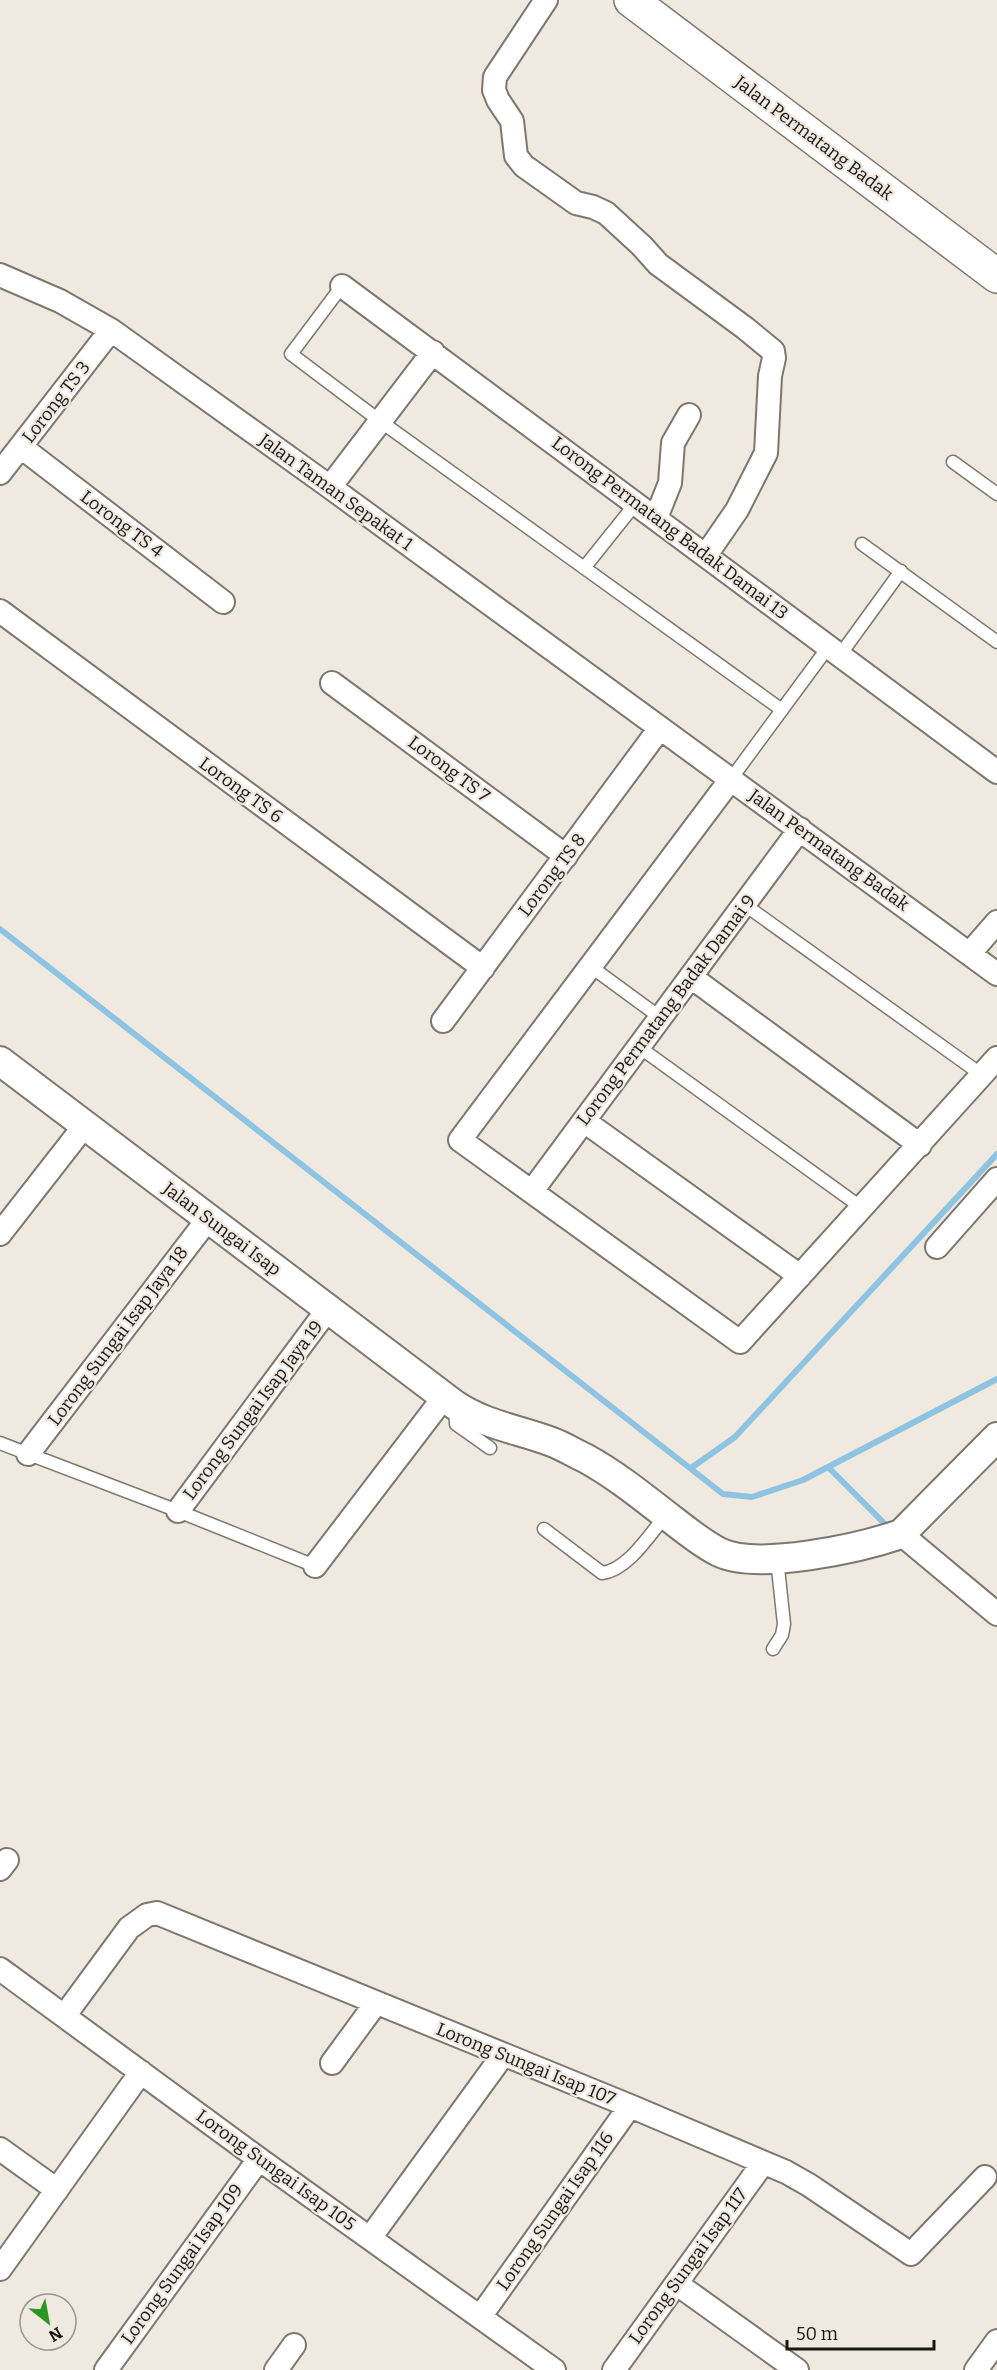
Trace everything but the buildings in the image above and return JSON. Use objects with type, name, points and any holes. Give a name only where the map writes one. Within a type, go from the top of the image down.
[{"type":"main road","name":"Jalan Permatang Badak","points":[[631,0],[997,276]]},
{"type":"street","points":[[546,0],[495,77],[494,90],[512,121],[516,156],[524,166],[576,203],[606,213],[658,264],[773,351],[766,453],[737,510],[706,555]]},
{"type":"street","name":"Jalan Taman Sepakat 1","points":[[0,275],[60,301],[111,330],[660,728]]},
{"type":"street","name":"Lorong Permatang Badak Damai 13","points":[[342,286],[997,772]]},
{"type":"street","name":"Lorong TS 3","points":[[0,473],[111,330]]},
{"type":"street","points":[[330,487],[433,352]]},
{"type":"street","points":[[656,518],[670,483],[673,443],[688,415]]},
{"type":"street","name":"Lorong TS 4","points":[[21,447],[223,602]]},
{"type":"street","name":"Lorong TS 6","points":[[0,611],[483,968]]},
{"type":"street","name":"Lorong TS 7","points":[[332,683],[566,856]]},
{"type":"street","name":"Jalan Permatang Badak","points":[[660,728],[997,974]]},
{"type":"street","name":"Lorong TS 8","points":[[443,1021],[660,728]]},
{"type":"street","points":[[731,779],[460,1140],[740,1342],[997,1058]]},
{"type":"street","name":"Lorong Permatang Badak Damai 9","points":[[532,1191],[800,829]]},
{"type":"street","points":[[970,953],[997,922]]},
{"type":"street","points":[[691,977],[920,1145]]},
{"type":"street","name":"Jalan Sungai Isap","points":[[0,1060],[450,1401],[485,1422],[554,1442],[588,1460],[625,1483],[700,1541],[720,1553],[739,1559],[777,1559],[884,1540],[901,1534]]},
{"type":"street","points":[[584,1121],[800,1276]]},
{"type":"street","points":[[0,1234],[85,1125]]},
{"type":"street","points":[[937,1246],[997,1179]]},
{"type":"street","name":"Lorong Sungai Isap Jaya 18","points":[[28,1454],[208,1218]]},
{"type":"street","name":"Lorong Sungai Isap Jaya 19","points":[[178,1511],[328,1309]]},
{"type":"street","points":[[315,1566],[450,1401]]},
{"type":"street","points":[[997,1437],[901,1534],[997,1614]]},
{"type":"street","name":"Lorong Sungai Isap 107","points":[[65,2015],[129,1928],[147,1915],[157,1913],[630,2106],[763,2163],[809,2186],[911,2254],[985,2176]]},
{"type":"street","name":"Lorong Sungai Isap 105","points":[[0,1969],[259,2159],[554,2370]]},
{"type":"street","points":[[332,2063],[376,2003]]},
{"type":"street","points":[[370,2238],[503,2055]]},
{"type":"street","points":[[0,2269],[141,2072]]},
{"type":"street","name":"Lorong Sungai Isap 116","points":[[480,2317],[630,2106]]},
{"type":"street","points":[[0,2149],[57,2190]]},
{"type":"street","name":"Lorong Sungai Isap 109","points":[[106,2370],[259,2159]]},
{"type":"street","name":"Lorong Sungai Isap 117","points":[[614,2370],[763,2163]]},
{"type":"street","points":[[677,2284],[797,2370]]},
{"type":"street","points":[[976,2370],[997,2341]]},
{"type":"street","points":[[276,2370],[294,2345]]},
{"type":"lane","points":[[342,286],[291,354],[380,421],[782,710]]},
{"type":"lane","points":[[953,462],[997,494]]},
{"type":"lane","points":[[584,568],[636,503]]},
{"type":"lane","points":[[862,544],[997,642]]},
{"type":"lane","points":[[731,779],[782,710],[901,571]]},
{"type":"lane","points":[[745,905],[982,1075]]},
{"type":"lane","points":[[590,966],[661,1018]]},
{"type":"lane","points":[[639,1047],[862,1208]]},
{"type":"lane","points":[[450,1401],[456,1424],[490,1448]]},
{"type":"lane","points":[[0,1443],[315,1566]]},
{"type":"lane","points":[[544,1529],[602,1573],[613,1572],[624,1565],[666,1515]]},
{"type":"lane","points":[[773,1649],[782,1635],[784,1624],[777,1559]]},
{"type":"waterway","points":[[0,929],[723,1494],[752,1497],[803,1480],[997,1379]]},
{"type":"waterway","points":[[691,1468],[735,1437],[997,1154]]},
{"type":"waterway","points":[[828,1467],[889,1528]]}]
